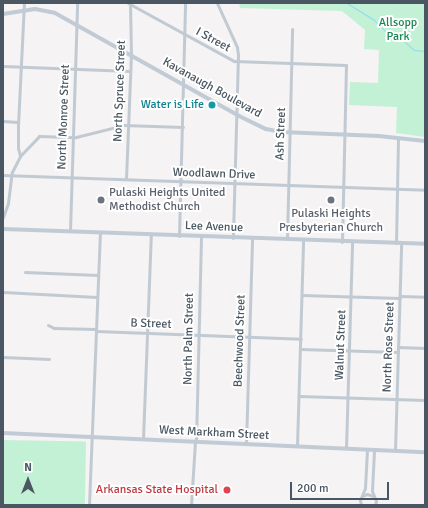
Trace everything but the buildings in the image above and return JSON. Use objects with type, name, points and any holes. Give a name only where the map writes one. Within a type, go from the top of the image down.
[{"type":"street","points":[[20,156],[18,148],[18,122],[24,3]]},
{"type":"street","name":"North Monroe Street","points":[[70,231],[77,3]]},
{"type":"street","points":[[178,236],[183,127],[185,3]]},
{"type":"street","points":[[217,3],[237,47],[238,62],[233,238]]},
{"type":"street","name":"I Street","points":[[129,4],[234,61],[346,65],[344,135]]},
{"type":"street","name":"North Spruce Street","points":[[126,179],[131,55],[129,4]]},
{"type":"street","name":"Kavanaugh Boulevard","points":[[3,14],[24,9],[47,10],[266,129],[289,132],[398,138],[425,141]]},
{"type":"street","name":"Ash Street","points":[[287,240],[292,29]]},
{"type":"street","points":[[3,66],[130,71]]},
{"type":"street","points":[[3,121],[18,122]]},
{"type":"street","points":[[3,217],[8,203],[11,176],[20,156],[39,136],[81,137],[127,125],[183,127]]},
{"type":"street","points":[[342,242],[344,135]]},
{"type":"street","name":"North Rose Street","points":[[395,451],[400,297],[397,189],[398,138]]},
{"type":"street","name":"Woodlawn Drive","points":[[3,175],[425,190]]},
{"type":"street","name":"Lee Avenue","points":[[3,229],[425,244]]},
{"type":"street","points":[[89,505],[100,233]]},
{"type":"street","points":[[143,439],[151,235]]},
{"type":"street","name":"North Palm Street","points":[[191,505],[195,442],[201,237]]},
{"type":"street","name":"Beechwood Street","points":[[246,444],[252,238]]},
{"type":"street","points":[[297,446],[303,240]]},
{"type":"street","name":"Walnut Street","points":[[346,448],[352,242]]},
{"type":"street","points":[[25,272],[98,275]]},
{"type":"street","points":[[3,292],[97,297]]},
{"type":"street","points":[[302,295],[425,297]]},
{"type":"street","name":"B Street","points":[[48,325],[54,328],[301,339]]},
{"type":"street","points":[[398,347],[425,348]]},
{"type":"street","points":[[300,350],[398,352]]},
{"type":"street","points":[[3,357],[49,359]]},
{"type":"street","points":[[299,396],[425,400]]},
{"type":"street","name":"West Markham Street","points":[[3,433],[346,448],[374,451],[425,452]]},
{"type":"street","points":[[360,505],[360,500],[366,488],[367,450]]},
{"type":"street","points":[[374,451],[372,490],[375,505]]},
{"type":"street","points":[[362,496],[367,494],[374,497]]},
{"type":"green space","name":"Allsopp Park","points":[[239,3],[425,3],[425,137],[396,133],[397,107],[349,105],[350,82],[378,83],[379,50],[364,49],[365,30],[342,11],[240,8]]},
{"type":"green space","points":[[3,440],[86,441],[85,505],[3,505]]},
{"type":"waterway","points":[[347,3],[374,20],[390,36],[398,36],[414,50],[425,51]]},
{"type":"place","name":"Water is Life","points":[[212,105]]},
{"type":"place","name":"Pulaski Heights United Methodist Church","points":[[101,200]]},
{"type":"place","name":"Pulaski Heights Presbyterian Church","points":[[331,200]]},
{"type":"place","name":"Arkansas State Hospital","points":[[227,490]]}]
